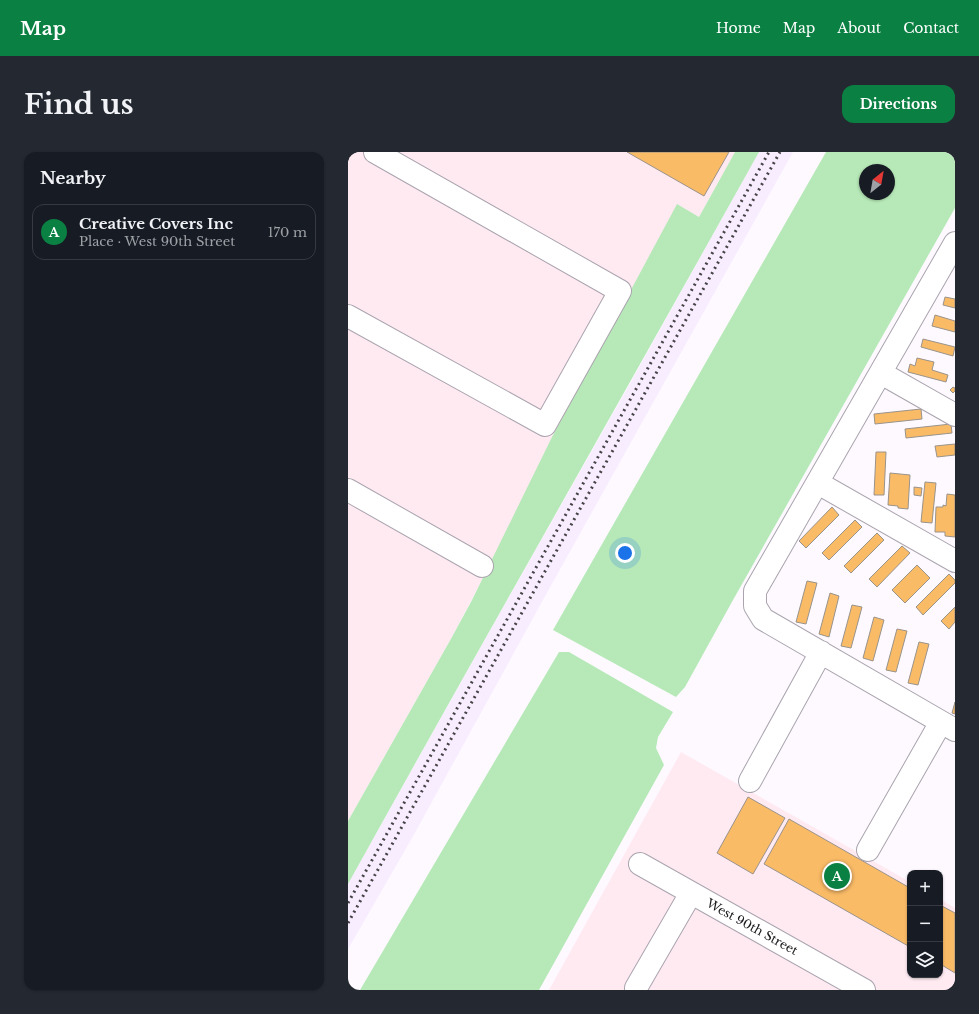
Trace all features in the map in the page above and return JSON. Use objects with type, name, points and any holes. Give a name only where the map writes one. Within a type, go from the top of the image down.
[{"type":"street","points":[[348,316],[545,425],[620,291],[375,152]]},
{"type":"street","points":[[868,850],[948,726],[763,619],[756,606],[755,591],[955,243]]},
{"type":"street","points":[[881,373],[955,414]]},
{"type":"street","points":[[818,483],[955,561]]},
{"type":"street","points":[[348,490],[482,566]]},
{"type":"street","points":[[750,781],[821,652]]},
{"type":"street","name":"West 90th Street","points":[[640,864],[691,892],[850,987]]},
{"type":"street","points":[[636,988],[691,892]]},
{"type":"shaded area","points":[[348,152],[735,152],[699,217],[678,205],[452,637],[348,821]]},
{"type":"shaded area","points":[[759,152],[793,152],[412,838],[348,949],[348,884]]},
{"type":"shaded area","points":[[681,752],[907,880],[907,978],[943,978],[943,901],[955,908],[955,990],[549,990]]},
{"type":"green space","points":[[735,152],[759,152],[348,884],[348,821],[472,600],[552,437],[677,204],[699,217]]},
{"type":"green space","points":[[826,152],[955,152],[955,208],[685,687],[676,697],[553,630]]},
{"type":"green space","points":[[559,652],[569,652],[673,712],[658,737],[656,748],[664,765],[539,990],[360,990]]},
{"type":"building","points":[[627,152],[729,152],[704,196]]},
{"type":"building","points":[[945,297],[955,299],[955,308],[943,305]]},
{"type":"building","points":[[935,315],[955,321],[955,332],[932,326]]},
{"type":"building","points":[[923,339],[955,347],[953,356],[921,347]]},
{"type":"building","points":[[917,358],[934,362],[932,370],[948,375],[946,382],[908,372],[910,364],[915,366]]},
{"type":"building","points":[[953,387],[955,388],[955,391],[953,393],[950,390]]},
{"type":"building","points":[[921,409],[922,419],[875,424],[874,414]]},
{"type":"building","points":[[951,424],[952,433],[906,438],[905,429]]},
{"type":"building","points":[[955,444],[955,455],[937,457],[935,446]]},
{"type":"building","points":[[876,452],[886,452],[884,495],[874,495]]},
{"type":"building","points":[[890,473],[910,475],[908,509],[888,505]]},
{"type":"building","points":[[925,482],[936,483],[932,523],[921,522]]},
{"type":"building","points":[[914,487],[922,488],[921,496],[914,495]]},
{"type":"building","points":[[947,494],[955,495],[955,537],[945,536],[945,532],[935,532],[936,507],[943,507],[943,505],[946,506]]},
{"type":"building","points":[[832,507],[839,515],[806,548],[799,541]]},
{"type":"building","points":[[855,520],[862,527],[829,560],[822,553]]},
{"type":"building","points":[[877,533],[884,540],[851,573],[844,566]]},
{"type":"building","points":[[902,546],[910,553],[877,587],[869,579]]},
{"type":"building","points":[[917,565],[930,578],[905,603],[892,590]]},
{"type":"building","points":[[949,574],[955,580],[955,583],[923,615],[916,607]]},
{"type":"building","points":[[807,581],[817,583],[806,624],[796,622]]},
{"type":"building","points":[[830,593],[839,596],[829,637],[819,634]]},
{"type":"building","points":[[852,605],[862,607],[851,648],[841,646]]},
{"type":"building","points":[[955,607],[955,622],[949,629],[941,621]]},
{"type":"building","points":[[874,617],[884,620],[873,661],[863,658]]},
{"type":"building","points":[[897,629],[907,631],[896,672],[886,670]]},
{"type":"building","points":[[919,642],[929,644],[918,685],[908,683]]},
{"type":"building","points":[[955,702],[955,714],[952,713]]},
{"type":"building","points":[[748,797],[785,818],[753,874],[717,853]]},
{"type":"building","points":[[789,819],[907,886],[907,945],[764,864]]},
{"type":"building","points":[[943,907],[955,913],[955,973],[943,966]]},
{"type":"railway","points":[[348,903],[769,152]]},
{"type":"railway","points":[[348,923],[780,152]]},
{"type":"place","name":"Creative Covers Inc","points":[[837,876]]}]
